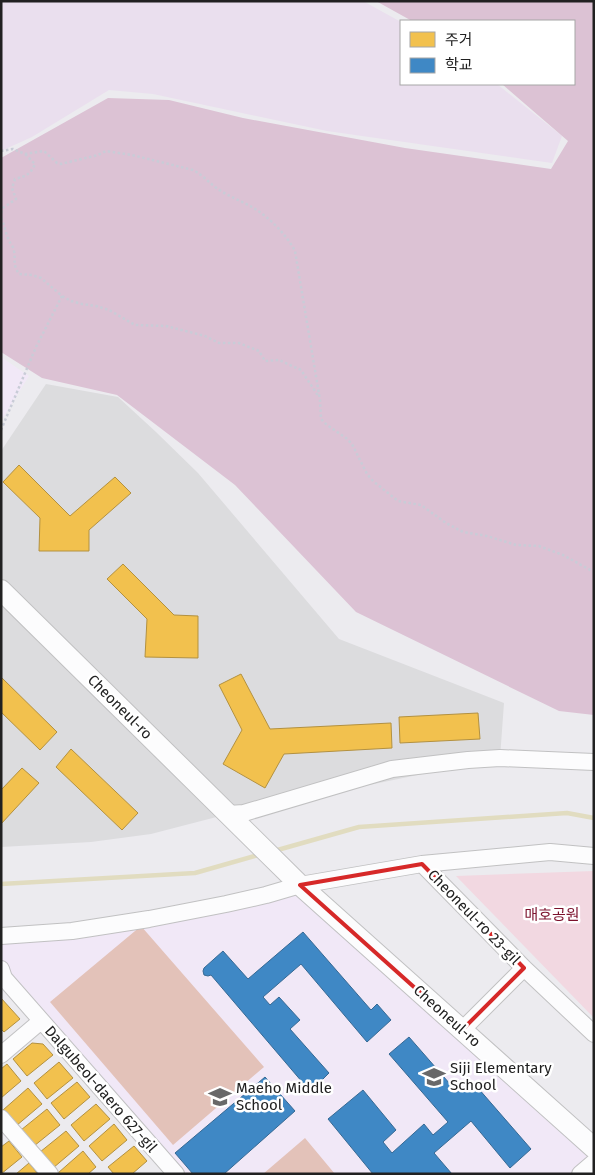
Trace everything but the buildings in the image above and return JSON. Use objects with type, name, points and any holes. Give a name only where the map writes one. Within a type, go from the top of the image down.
[{"type":"street","name":"Cheoneul-ro","points":[[3,596],[300,885],[594,1148]]},
{"type":"street","points":[[233,819],[244,813],[392,769],[500,758],[594,762]]},
{"type":"street","points":[[422,864],[550,852],[594,856]]},
{"type":"street","name":"Cheoneul-ro 23-gil","points":[[1,936],[72,931],[148,919],[226,904],[300,885],[422,864],[524,968],[594,1034]]},
{"type":"street","points":[[462,1030],[524,968]]},
{"type":"street","points":[[1,969],[4,978],[41,1021]]},
{"type":"street","name":"Dalgubeol-daero 627-gil","points":[[1,1055],[41,1021],[176,1174]]},
{"type":"street","points":[[1,1118],[50,1174]]},
{"type":"street","points":[[580,1174],[594,1162]]},
{"type":"path","points":[[1,151],[12,149],[26,154],[35,164],[31,172],[26,176],[15,179],[12,188],[16,199],[3,208],[1,213]]},
{"type":"path","points":[[26,154],[44,151],[57,163],[61,164],[98,155],[106,151],[132,154],[193,170],[202,175],[211,185],[260,212],[280,231],[295,251],[320,400],[321,420],[352,444],[373,482],[398,501],[421,505],[462,532],[488,536],[516,545],[539,546],[563,555],[594,572]]},
{"type":"path","points":[[1,218],[14,251],[15,268],[19,274],[41,278],[62,296],[72,301],[109,310],[135,325],[166,326],[205,336],[219,344],[239,343],[259,351],[265,362],[279,360],[301,370],[320,400]]},
{"type":"path","points":[[1,430],[36,347],[62,296]]},
{"type":"highlighted area","points":[[422,864],[524,968],[462,1030],[300,885]]},
{"type":"shaded area","points":[[1,1],[363,1],[400,21],[400,85],[498,85],[562,136],[552,163],[327,131],[153,94],[109,90],[32,137],[1,151]]},
{"type":"shaded area","points":[[376,1],[594,1],[594,715],[559,711],[356,612],[235,485],[117,395],[42,378],[1,352],[1,158],[108,98],[169,100],[243,118],[405,148],[551,169],[568,141],[503,85],[575,85],[575,20],[410,20]]},
{"type":"shaded area","points":[[1,357],[29,376],[1,421]]},
{"type":"shaded area","points":[[46,384],[118,397],[198,473],[339,639],[504,703],[500,758],[228,814],[151,834],[91,842],[1,847],[1,451]]},
{"type":"shaded area","name":"Maeho Middle School","points":[[300,885],[594,1148],[580,1174],[176,1174],[1,969],[1,935]]},
{"type":"shaded area","points":[[141,926],[264,1067],[173,1145],[50,1002]]},
{"type":"shaded area","points":[[305,1138],[335,1174],[263,1174]]},
{"type":"green space","name":"매호공원","points":[[594,871],[594,1018],[456,876]]},
{"type":"waterway","points":[[274,851],[359,827],[567,813],[594,818]]},
{"type":"waterway","points":[[1,884],[195,873],[262,854]]},
{"type":"place","name":"Siji Elementary School","points":[[434,1077]]},
{"type":"place","name":"Maeho Middle School","points":[[220,1097]]}]
